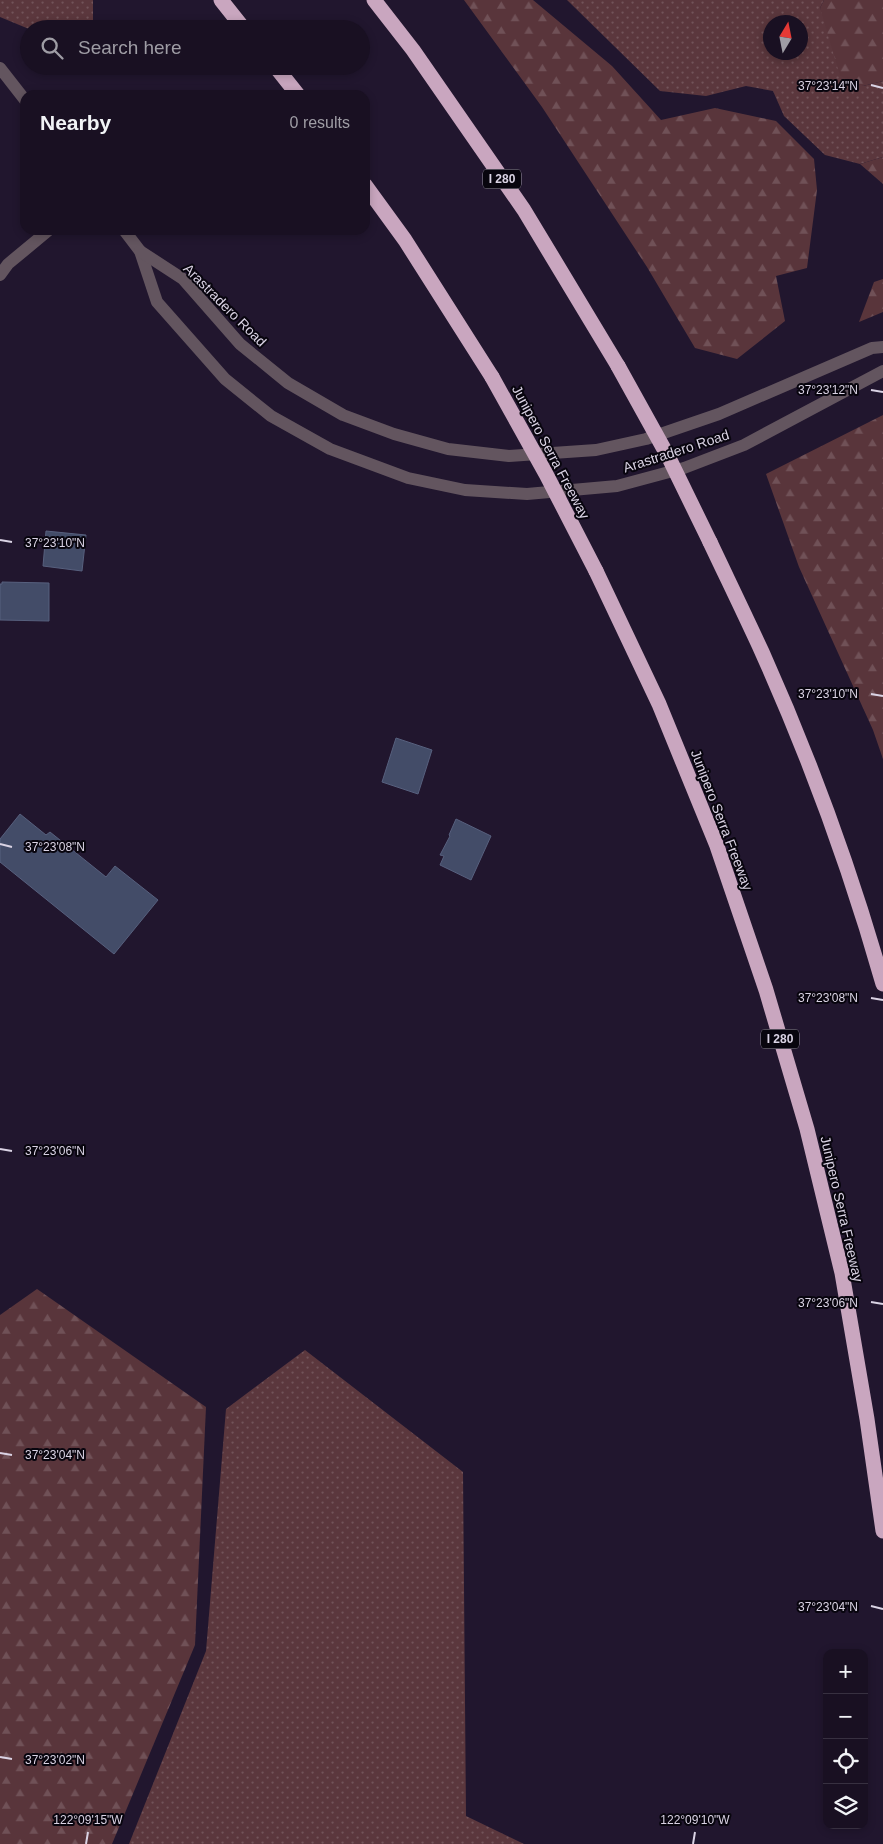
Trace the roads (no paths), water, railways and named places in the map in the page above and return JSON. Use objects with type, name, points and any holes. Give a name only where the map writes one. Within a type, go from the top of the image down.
[{"type":"highway","points":[[220,0],[237,20]]},
{"type":"highway","name":"I 280","points":[[374,0],[413,50],[524,210],[618,366],[668,458],[762,652],[822,797],[883,984]]},
{"type":"highway","points":[[282,75],[294,90]]},
{"type":"highway","name":"Junipero Serra Freeway","points":[[370,192],[405,240],[492,377],[546,474],[596,571],[659,704],[717,846],[766,990],[807,1129],[842,1273],[867,1419],[883,1531]]},
{"type":"street","points":[[0,68],[20,94]]},
{"type":"street","points":[[0,275],[8,264],[43,235]]},
{"type":"street","name":"Arastradero Road","points":[[128,235],[140,251],[183,279],[240,344],[288,383],[343,415],[394,434],[448,449],[509,456],[596,450],[646,438],[719,414],[872,348],[883,347]]},
{"type":"street","name":"Arastradero Road","points":[[140,251],[156,302],[225,379],[271,416],[330,448],[348,455],[408,478],[464,490],[527,494],[617,486],[684,468],[744,445],[883,370]]}]
